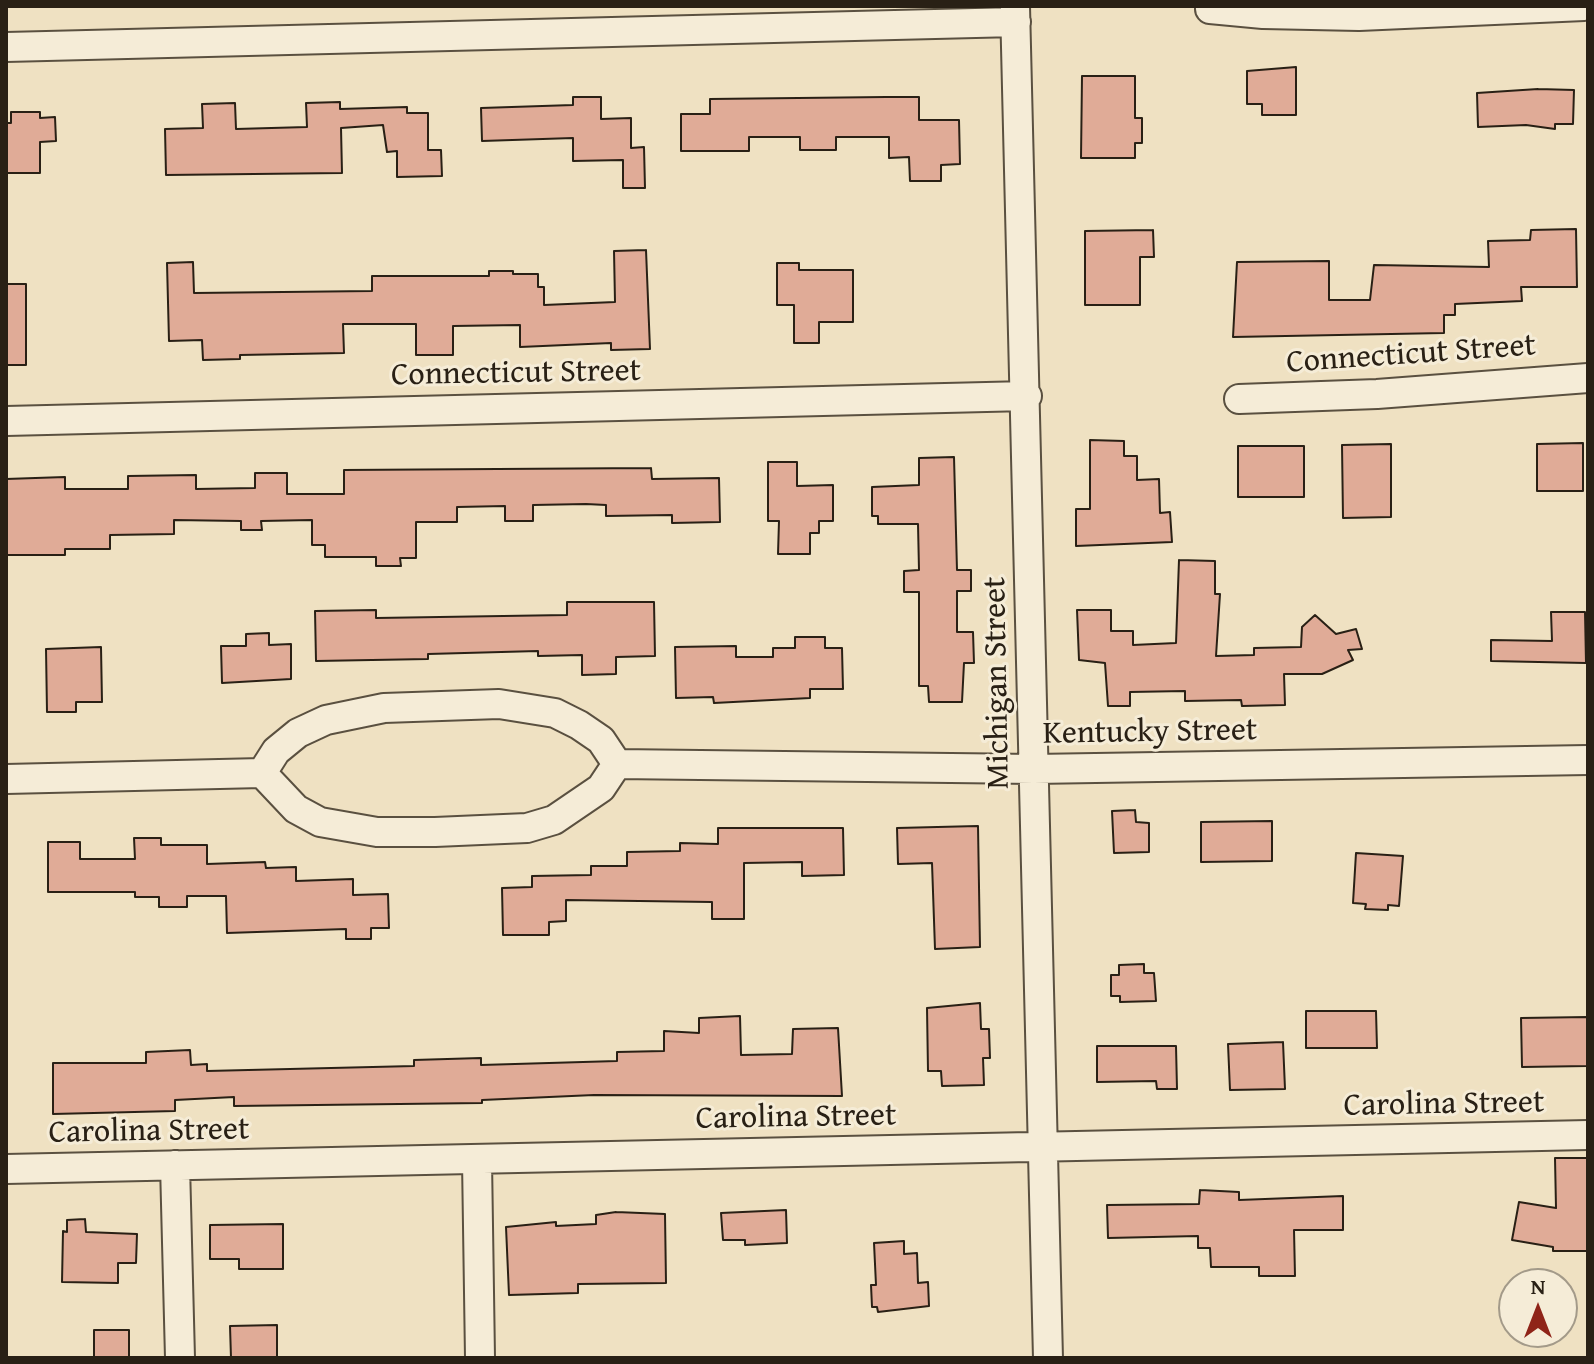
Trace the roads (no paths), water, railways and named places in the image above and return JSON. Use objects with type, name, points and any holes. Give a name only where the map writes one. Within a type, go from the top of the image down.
[{"type":"street","points":[[1210,9],[1263,14],[1359,16],[1584,6]]},
{"type":"street","points":[[6,47],[1015,14]]},
{"type":"street","name":"Michigan Street","points":[[1015,14],[1027,396],[1048,1358]]},
{"type":"street","name":"Connecticut Street","points":[[1239,399],[1377,394],[1588,378]]},
{"type":"street","name":"Connecticut Street","points":[[6,421],[1027,396]]},
{"type":"street","points":[[6,779],[262,773],[296,809],[320,822],[377,832],[435,832],[527,828],[554,820],[601,788],[617,764],[601,740],[579,725],[555,713],[499,704],[384,708],[326,720],[298,733],[276,751],[262,773]]},
{"type":"street","name":"Kentucky Street","points":[[617,764],[1034,769],[1588,760]]},
{"type":"street","name":"Carolina Street","points":[[6,1169],[1588,1135]]},
{"type":"street","points":[[477,1160],[480,1358]]},
{"type":"street","points":[[175,1165],[180,1358]]}]
